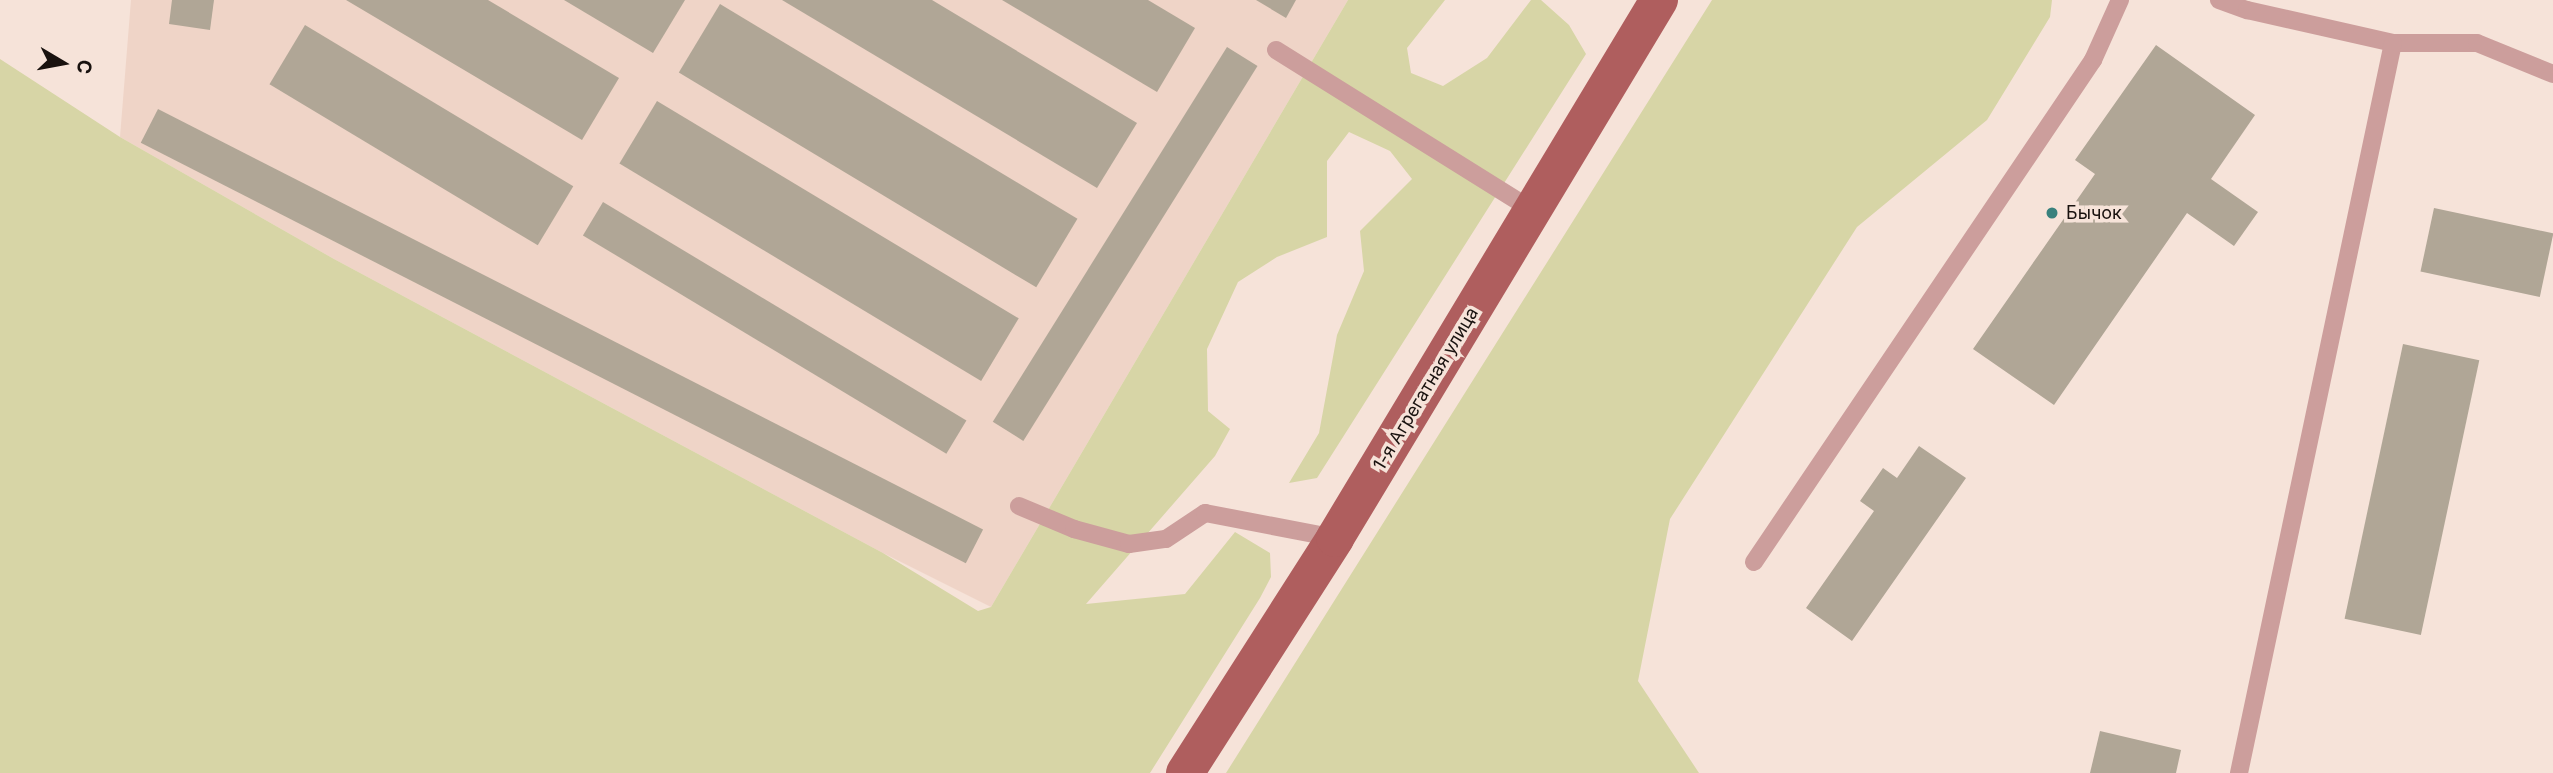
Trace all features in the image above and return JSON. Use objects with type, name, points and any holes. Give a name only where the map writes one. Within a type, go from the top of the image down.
[{"type":"main road","name":"1-я Агрегатная улица","points":[[1185,773],[1335,538],[1659,0]]},
{"type":"lane","points":[[1754,562],[2093,60],[2120,0]]},
{"type":"lane","points":[[2220,0],[2247,10],[2393,43],[2477,43],[2553,74]]},
{"type":"lane","points":[[2239,773],[2393,43]]},
{"type":"lane","points":[[1276,50],[1534,211]]},
{"type":"lane","points":[[1019,506],[1074,529],[1129,544],[1166,539],[1205,513],[1335,538]]},
{"type":"shaded area","points":[[131,0],[1348,0],[991,607],[883,553],[334,259],[120,137]]},
{"type":"shaded area","points":[[1348,0],[1445,0],[1407,48],[1411,73],[1443,86],[1487,58],[1531,0],[1541,0],[1569,25],[1586,54],[1317,478],[1289,483],[1319,433],[1337,335],[1364,271],[1360,231],[1412,179],[1390,151],[1349,132],[1327,161],[1327,237],[1277,257],[1238,282],[1207,349],[1208,411],[1230,429],[1215,456],[1086,604],[1185,594],[1235,532],[1270,553],[1271,577],[1260,598],[1150,773],[0,773],[0,59],[120,137],[334,259],[883,553],[978,611],[991,607]]},
{"type":"shaded area","points":[[1712,0],[2052,0],[2050,17],[1987,120],[1857,227],[1670,519],[1638,681],[1699,773],[1226,773]]},
{"type":"building","points":[[172,0],[214,0],[210,30],[169,24]]},
{"type":"building","points":[[346,0],[488,0],[619,78],[582,140]]},
{"type":"building","points":[[564,0],[685,0],[653,53]]},
{"type":"building","points":[[782,0],[932,0],[1137,123],[1097,188]]},
{"type":"building","points":[[1002,0],[1148,0],[1195,28],[1157,92]]},
{"type":"building","points":[[1256,0],[1296,0],[1286,18]]},
{"type":"building","points":[[720,4],[1077,219],[1036,287],[679,73]]},
{"type":"building","points":[[305,25],[573,186],[538,245],[269,84]]},
{"type":"building","points":[[2156,45],[2255,115],[2211,179],[2258,212],[2234,246],[2187,213],[2054,405],[1973,349],[2095,174],[2075,160]]},
{"type":"building","points":[[1227,47],[1258,66],[1023,441],[993,422]]},
{"type":"building","points":[[657,101],[1019,318],[981,381],[619,164]]},
{"type":"building","points":[[158,109],[983,529],[966,563],[141,143]]},
{"type":"building","points":[[603,202],[966,420],[946,454],[583,235]]},
{"type":"building","points":[[2434,208],[2553,233],[2540,297],[2420,272]]},
{"type":"building","points":[[2403,344],[2479,360],[2421,635],[2345,619]]},
{"type":"building","points":[[1919,446],[1966,478],[1852,641],[1806,608],[1874,511],[1860,501],[1883,468],[1897,478]]},
{"type":"building","points":[[2100,731],[2181,750],[2176,773],[2090,773]]},
{"type":"place","name":"Бычок","points":[[2052,213]]}]
